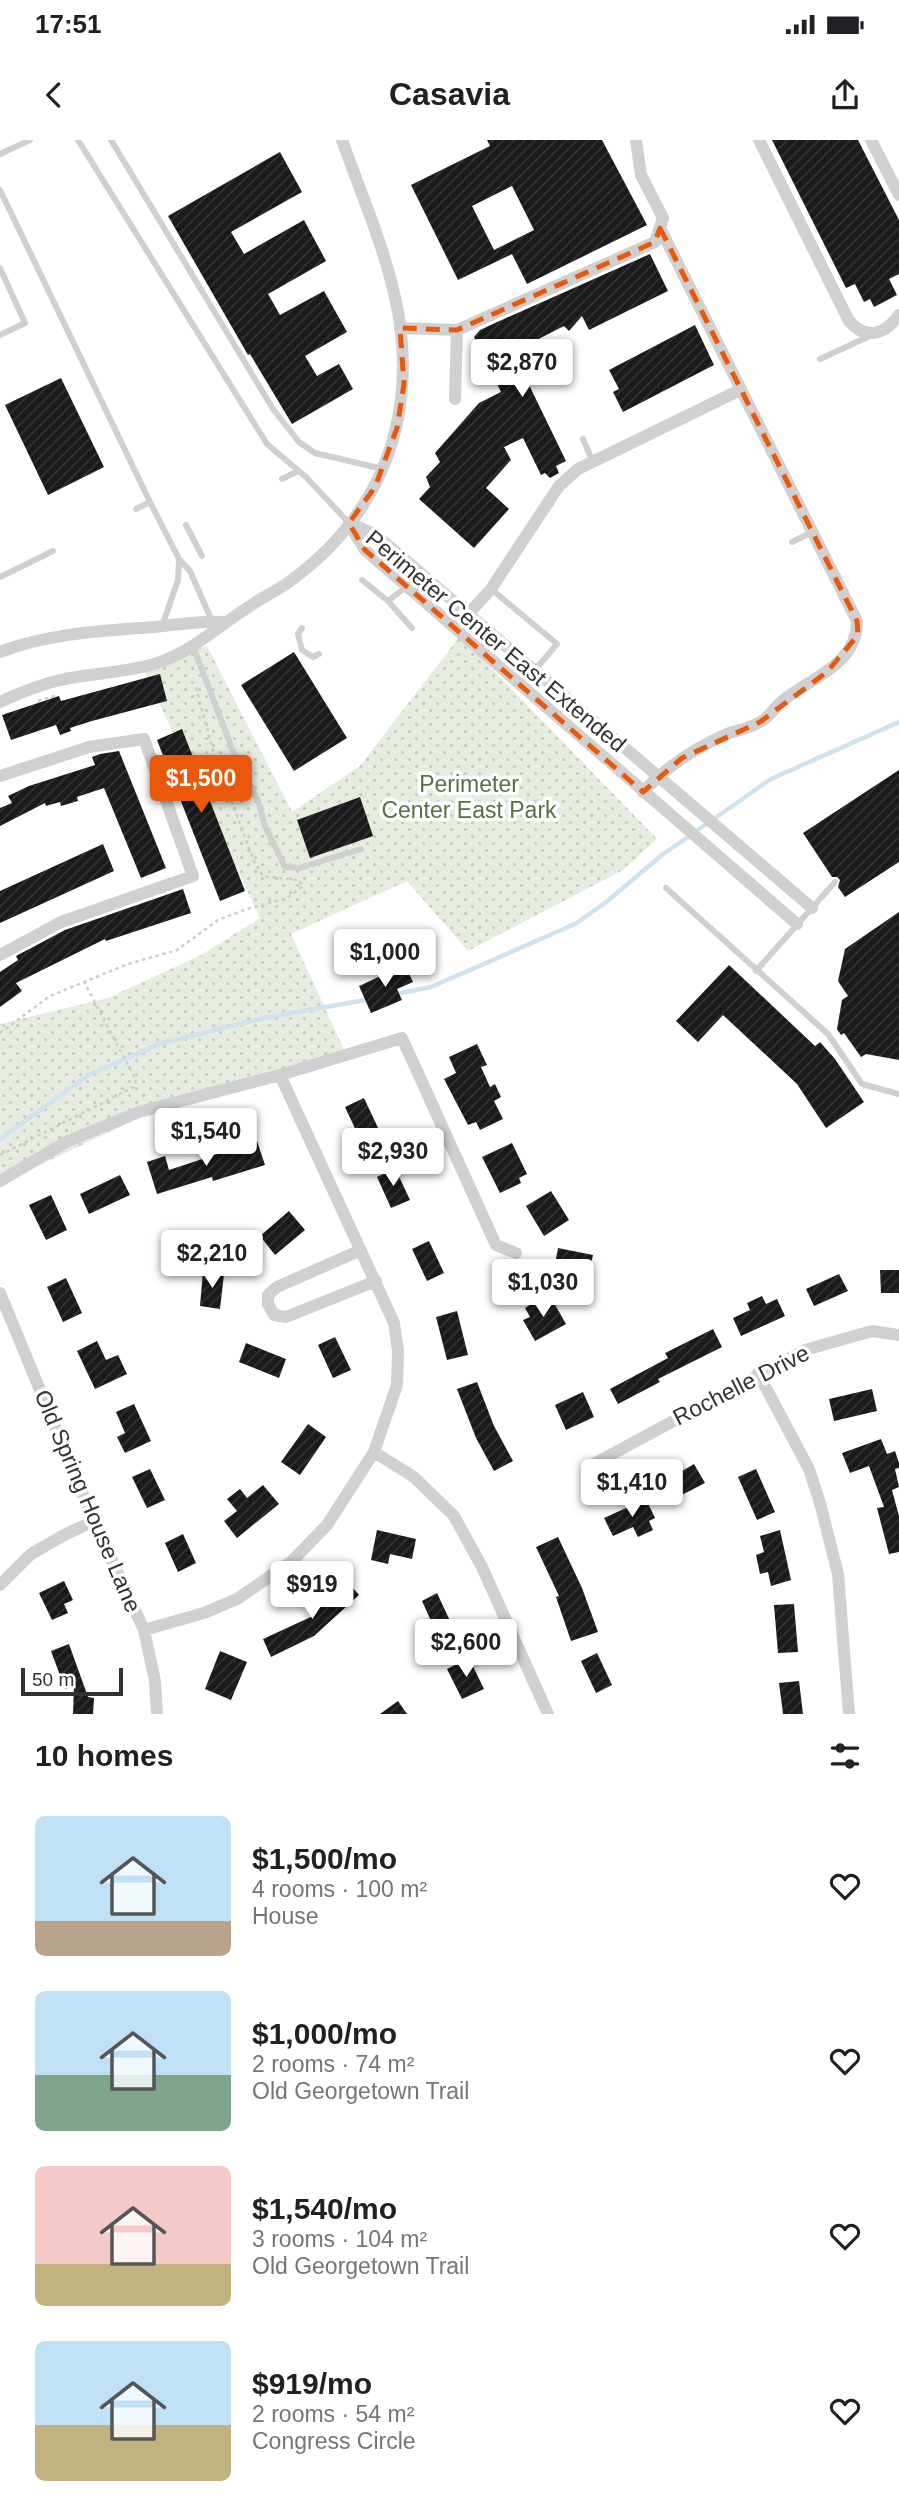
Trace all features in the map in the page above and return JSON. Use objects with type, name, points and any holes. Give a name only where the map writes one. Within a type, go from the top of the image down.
[{"type":"street","points":[[335,140],[349,159]]},
{"type":"street","points":[[0,702],[24,691],[62,680],[154,664],[206,639],[218,621],[289,582],[329,546],[364,503],[391,449],[401,407],[404,362],[390,280],[374,222],[342,140]]},
{"type":"street","points":[[400,328],[457,330],[655,242],[663,218],[642,175],[636,140]]},
{"type":"street","points":[[759,140],[849,321],[861,332],[874,334],[887,329],[899,315]]},
{"type":"street","points":[[871,140],[899,195]]},
{"type":"street","points":[[643,792],[658,776],[682,758],[725,735],[760,722],[784,699],[827,672],[858,635],[858,621],[660,228]]},
{"type":"street","points":[[455,399],[457,330]]},
{"type":"street","points":[[456,628],[491,589],[559,486],[578,469],[740,390]]},
{"type":"street","name":"Perimeter Center East Extended","points":[[349,523],[365,550],[797,924]]},
{"type":"street","name":"Perimeter Center East Extended","points":[[349,523],[376,535],[812,908]]},
{"type":"street","points":[[0,652],[54,637],[199,620],[218,621]]},
{"type":"street","points":[[0,775],[89,747],[144,739],[193,876],[61,922],[0,955]]},
{"type":"street","points":[[0,1181],[66,1142],[139,1112],[280,1075],[402,1038],[496,1245],[516,1253]]},
{"type":"street","points":[[144,1630],[204,1613],[237,1599],[291,1562],[327,1525],[374,1452],[397,1385],[398,1351],[394,1323],[280,1075]]},
{"type":"street","points":[[361,1250],[277,1287],[268,1296],[268,1304],[274,1315],[286,1317],[376,1281]]},
{"type":"street","name":"Old Spring House Lane","points":[[0,1293],[94,1521],[144,1630],[155,1681],[157,1714]]},
{"type":"street","name":"Rochelle Drive","points":[[590,1465],[805,1350],[872,1331],[899,1335]]},
{"type":"street","points":[[758,1373],[809,1469],[820,1503],[838,1574],[849,1714]]},
{"type":"street","points":[[374,1452],[414,1477],[454,1516],[482,1567],[548,1714]]},
{"type":"street","points":[[0,1585],[32,1554],[94,1521]]},
{"type":"lane","points":[[0,154],[30,140]]},
{"type":"lane","points":[[78,140],[267,444],[349,523]]},
{"type":"lane","points":[[111,140],[273,409],[299,442],[315,453],[383,469]]},
{"type":"lane","points":[[0,190],[150,502],[179,559],[190,571],[218,621]]},
{"type":"lane","points":[[0,268],[25,323],[0,335]]},
{"type":"lane","points":[[820,359],[874,334]]},
{"type":"lane","points":[[583,439],[593,462]]},
{"type":"lane","points":[[282,478],[298,471]]},
{"type":"lane","points":[[136,509],[150,502]]},
{"type":"lane","points":[[186,526],[202,556]]},
{"type":"lane","points":[[792,542],[812,532]]},
{"type":"lane","points":[[0,577],[53,551]]},
{"type":"lane","points":[[162,626],[178,580],[179,559]]},
{"type":"lane","points":[[362,580],[388,601],[412,628]]},
{"type":"lane","points":[[388,601],[407,586]]},
{"type":"lane","points":[[491,589],[557,644],[522,685]]},
{"type":"lane","points":[[302,628],[298,634],[302,650],[313,657],[319,654]]},
{"type":"lane","points":[[193,646],[234,754],[258,801],[265,827],[285,867],[300,868],[361,849]]},
{"type":"lane","points":[[756,971],[835,882]]},
{"type":"lane","points":[[666,888],[828,1034],[862,1084],[899,1094]]},
{"type":"path","points":[[0,1033],[50,996],[128,964],[177,950],[218,920],[287,898],[303,886],[298,880],[263,876],[254,861],[215,758],[193,677]]},
{"type":"path","points":[[31,704],[64,693]]},
{"type":"path","points":[[0,1156],[134,1087],[136,1080],[84,982]]},
{"type":"highlighted area","points":[[660,228],[857,621],[858,635],[827,672],[760,722],[682,758],[643,792],[365,550],[349,523],[375,487],[397,428],[404,384],[400,328],[457,330],[655,242]]},
{"type":"green space","name":"Perimeter Center East Park","points":[[460,636],[657,839],[623,870],[468,951],[407,881],[291,934],[345,1052],[141,1117],[0,1184],[0,1024],[108,998],[201,955],[260,918],[142,666],[207,646],[292,812],[360,766]]},
{"type":"building","points":[[487,140],[602,140],[647,225],[527,284],[512,254],[458,280],[411,185],[490,146]],"holes":[[[512,186],[534,230],[494,250],[472,206]]]},
{"type":"building","points":[[772,140],[858,140],[899,220],[899,274],[889,279],[897,295],[874,307],[870,299],[864,302],[855,284],[846,288]]},
{"type":"building","points":[[280,152],[302,192],[231,232],[244,254],[304,220],[326,261],[268,294],[280,315],[324,291],[347,332],[305,356],[317,376],[339,364],[353,389],[292,424],[250,354],[248,355],[168,216]]},
{"type":"building","points":[[650,254],[668,291],[589,330],[582,316],[569,331],[564,326],[513,352],[566,461],[556,466],[559,473],[550,478],[545,473],[541,475],[523,438],[504,447],[511,460],[486,488],[509,509],[474,548],[419,499],[430,487],[426,477],[440,462],[435,453],[479,403],[501,392],[474,337],[480,330]]},
{"type":"building","points":[[695,325],[714,365],[623,412],[613,392],[619,389],[609,370]]},
{"type":"building","points":[[61,378],[104,467],[48,495],[5,405]]},
{"type":"building","points":[[294,652],[347,738],[294,771],[241,685]]},
{"type":"building","points":[[160,674],[167,701],[92,721],[70,728],[71,731],[60,735],[56,725],[11,740],[2,715],[59,696],[61,701]]},
{"type":"building","points":[[182,729],[245,891],[220,901],[157,740]]},
{"type":"building","points":[[119,751],[166,868],[141,878],[104,788],[77,797],[78,801],[61,806],[60,802],[46,806],[45,803],[0,826],[0,808],[12,803],[8,796],[29,786],[95,765],[92,757]]},
{"type":"building","points":[[899,770],[899,862],[845,897],[838,887],[840,880],[832,877],[803,833]]},
{"type":"building","points":[[360,797],[373,836],[310,858],[297,820]]},
{"type":"building","points":[[103,844],[114,871],[0,923],[0,891]]},
{"type":"building","points":[[183,889],[191,913],[106,941],[105,939],[16,983],[22,991],[0,1007],[0,972],[18,960],[16,956],[65,930]]},
{"type":"building","points":[[899,912],[899,1060],[866,1054],[861,1057],[844,1033],[841,1035],[837,1029],[842,1000],[848,996],[838,981],[845,949]]},
{"type":"building","points":[[405,965],[413,982],[397,989],[402,1000],[371,1013],[359,986]]},
{"type":"building","points":[[729,965],[815,1046],[820,1042],[864,1102],[826,1128],[797,1084],[723,1015],[698,1042],[676,1021]]},
{"type":"building","points":[[477,1044],[487,1065],[481,1067],[490,1087],[495,1084],[501,1097],[494,1101],[503,1119],[480,1130],[476,1122],[468,1125],[444,1079],[456,1073],[449,1057]]},
{"type":"building","points":[[364,1098],[379,1130],[360,1139],[345,1107]]},
{"type":"building","points":[[257,1141],[265,1165],[213,1181],[212,1177],[157,1194],[147,1162],[165,1156],[169,1170]]},
{"type":"building","points":[[512,1143],[527,1174],[519,1178],[521,1183],[500,1193],[482,1157]]},
{"type":"building","points":[[395,1168],[410,1200],[391,1208],[377,1177]]},
{"type":"building","points":[[120,1175],[130,1195],[89,1214],[80,1194]]},
{"type":"building","points":[[551,1191],[569,1220],[544,1236],[526,1206]]},
{"type":"building","points":[[51,1195],[67,1230],[46,1240],[29,1205]]},
{"type":"building","points":[[289,1211],[305,1230],[275,1255],[260,1236]]},
{"type":"building","points":[[429,1241],[444,1273],[427,1281],[412,1249]]},
{"type":"building","points":[[558,1248],[593,1255],[586,1287],[552,1280]]},
{"type":"building","points":[[880,1270],[899,1270],[899,1293],[881,1293]]},
{"type":"building","points":[[203,1271],[224,1274],[220,1309],[200,1306]]},
{"type":"building","points":[[839,1274],[848,1291],[814,1306],[806,1289]]},
{"type":"building","points":[[66,1278],[82,1313],[63,1322],[47,1287]]},
{"type":"building","points":[[762,1296],[766,1304],[777,1299],[785,1316],[741,1336],[733,1318],[750,1310],[747,1303]]},
{"type":"building","points":[[543,1297],[548,1306],[554,1303],[566,1324],[535,1341],[523,1320],[530,1317],[525,1308]]},
{"type":"building","points":[[457,1311],[468,1355],[447,1360],[436,1317]]},
{"type":"building","points":[[713,1329],[722,1347],[658,1379],[660,1382],[618,1404],[610,1389],[668,1358],[665,1353]]},
{"type":"building","points":[[335,1337],[351,1370],[333,1378],[318,1345]]},
{"type":"building","points":[[97,1341],[106,1360],[118,1355],[127,1374],[95,1389],[77,1351]]},
{"type":"building","points":[[246,1343],[286,1359],[279,1378],[239,1362]]},
{"type":"building","points":[[477,1382],[494,1426],[513,1461],[494,1471],[476,1438],[457,1389]]},
{"type":"building","points":[[872,1389],[877,1411],[834,1421],[829,1399]]},
{"type":"building","points":[[583,1392],[594,1417],[566,1430],[555,1405]]},
{"type":"building","points":[[134,1404],[151,1441],[125,1453],[117,1437],[125,1433],[116,1412]]},
{"type":"building","points":[[308,1424],[326,1437],[300,1475],[281,1462]]},
{"type":"building","points":[[881,1439],[887,1454],[895,1451],[899,1463],[899,1468],[895,1469],[899,1487],[892,1490],[899,1516],[899,1552],[889,1554],[877,1508],[884,1507],[869,1466],[850,1473],[842,1453]]},
{"type":"building","points":[[694,1464],[705,1483],[670,1501],[660,1484]]},
{"type":"building","points":[[150,1469],[165,1500],[147,1508],[132,1477]]},
{"type":"building","points":[[756,1469],[775,1512],[757,1520],[738,1477]]},
{"type":"building","points":[[263,1485],[279,1504],[237,1538],[224,1521],[237,1511],[227,1499],[240,1489],[247,1498]]},
{"type":"building","points":[[646,1499],[655,1518],[649,1521],[653,1530],[638,1537],[633,1527],[613,1536],[604,1518]]},
{"type":"building","points":[[377,1530],[416,1539],[412,1559],[390,1554],[388,1564],[371,1560]]},
{"type":"building","points":[[780,1530],[791,1580],[771,1586],[768,1572],[760,1574],[756,1555],[764,1552],[760,1536]]},
{"type":"building","points":[[183,1534],[196,1563],[178,1572],[165,1543]]},
{"type":"building","points":[[558,1537],[582,1588],[598,1632],[571,1641],[556,1597],[559,1596],[536,1547]]},
{"type":"building","points":[[346,1580],[359,1595],[314,1636],[271,1657],[263,1639],[315,1615],[312,1612]]},
{"type":"building","points":[[64,1581],[73,1600],[64,1604],[68,1613],[52,1620],[39,1593]]},
{"type":"building","points":[[437,1593],[458,1638],[442,1645],[422,1601]]},
{"type":"building","points":[[794,1604],[798,1652],[778,1653],[774,1605]]},
{"type":"building","points":[[69,1644],[88,1697],[94,1698],[93,1714],[73,1714],[74,1686],[65,1689],[51,1651]]},
{"type":"building","points":[[220,1651],[247,1662],[231,1700],[205,1689]]},
{"type":"building","points":[[597,1653],[612,1685],[596,1693],[581,1661]]},
{"type":"building","points":[[469,1658],[484,1689],[462,1699],[447,1669]]},
{"type":"building","points":[[799,1681],[803,1714],[783,1714],[779,1683]]},
{"type":"building","points":[[398,1701],[407,1714],[380,1714]]},
{"type":"waterway","points":[[396,994],[431,987],[575,924],[605,903],[662,855],[771,779],[899,722]]},
{"type":"waterway","points":[[0,1139],[90,1074],[162,1043],[264,1018],[371,999]]}]
